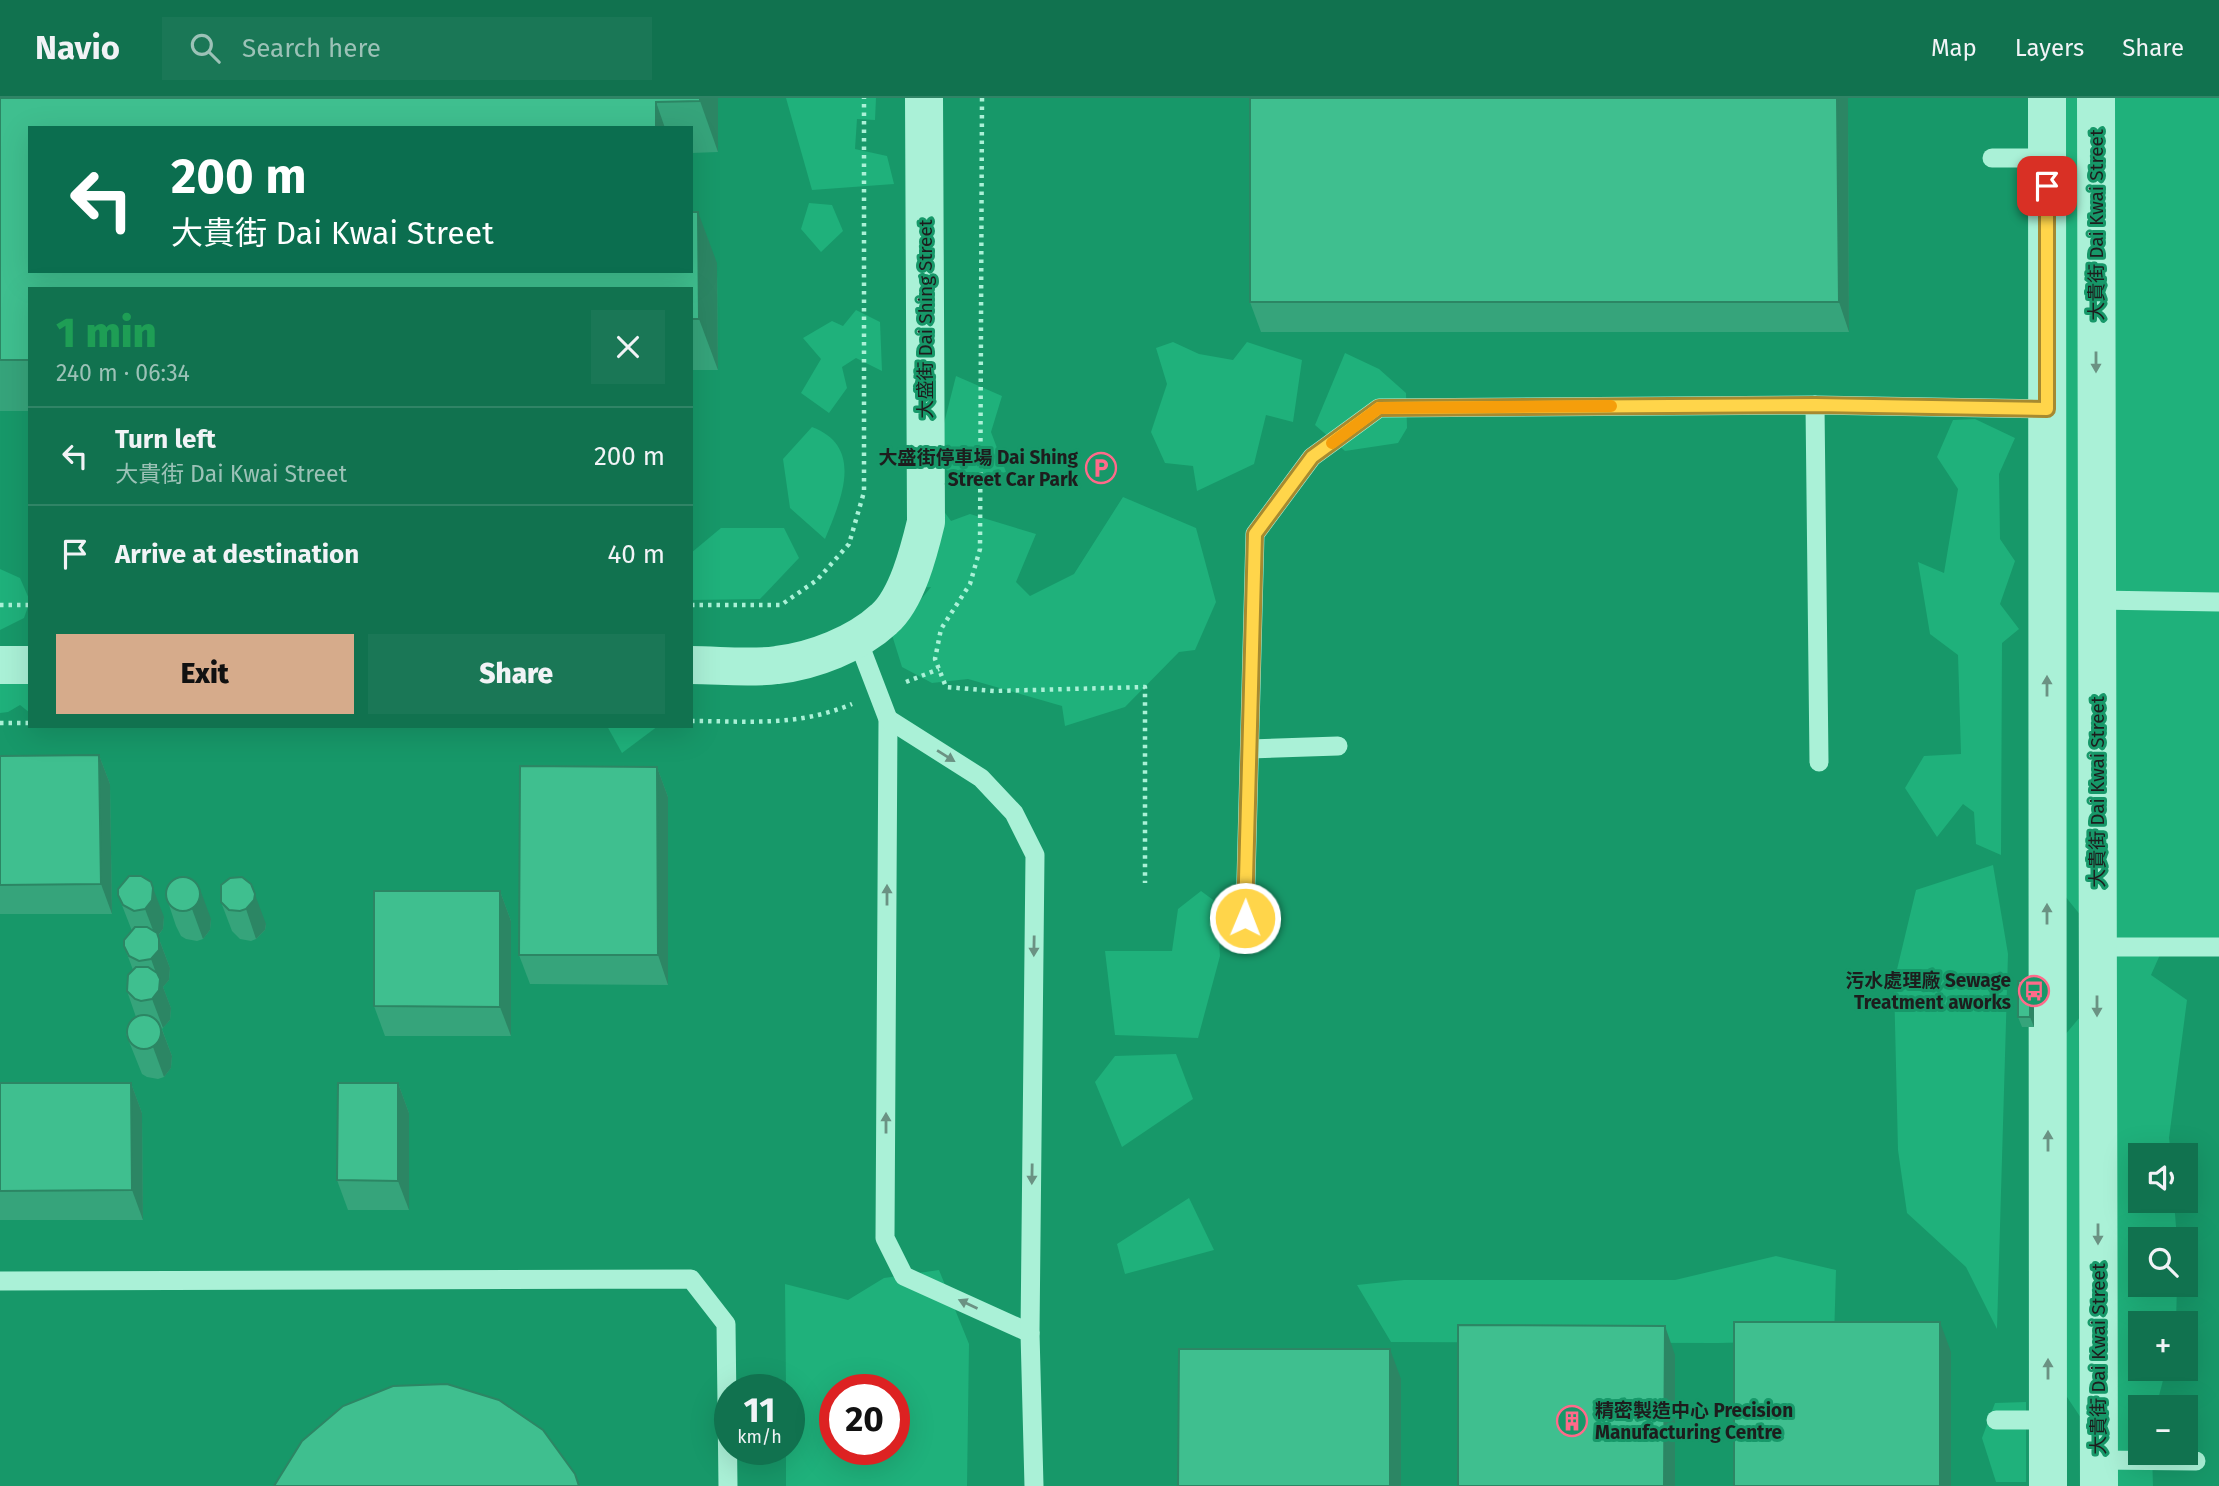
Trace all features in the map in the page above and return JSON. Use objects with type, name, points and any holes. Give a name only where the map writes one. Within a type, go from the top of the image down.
[{"type":"street","name":"大盛街 Dai Shing Street","points":[[693,665],[777,665],[833,651],[858,638],[885,618],[903,591],[916,562],[926,522],[924,98]]},
{"type":"street","points":[[2047,98],[2048,1486]]},
{"type":"street","name":"大貴街 Dai Kwai Street","points":[[2096,98],[2099,1473]]},
{"type":"street","points":[[0,664],[28,664]]},
{"type":"lane","points":[[1992,159],[2047,159]]},
{"type":"lane","points":[[1245,918],[1255,534],[1312,457],[1379,408],[1815,405],[2047,409]]},
{"type":"lane","points":[[1815,405],[1819,762]]},
{"type":"lane","points":[[2097,600],[2219,602]]},
{"type":"lane","points":[[858,638],[888,719],[885,1238],[904,1276],[1030,1333]]},
{"type":"lane","points":[[888,719],[981,778],[1014,813],[1035,855],[1030,1333],[1034,1486]]},
{"type":"lane","points":[[1250,749],[1338,746]]},
{"type":"lane","points":[[2097,947],[2210,947],[2219,963]]},
{"type":"lane","points":[[0,1281],[691,1279],[726,1324],[728,1486]]},
{"type":"lane","points":[[1996,1420],[2048,1420]]},
{"type":"lane","points":[[2099,1473],[2164,1465]]},
{"type":"path","points":[[693,605],[781,605],[817,580],[849,544],[864,492],[864,98]]},
{"type":"path","points":[[982,98],[980,549],[970,584],[941,629],[935,659],[946,687],[994,691],[1145,687],[1144,883]]},
{"type":"path","points":[[0,606],[28,606]]},
{"type":"path","points":[[693,722],[768,723],[829,714],[939,669]]},
{"type":"path","points":[[0,723],[28,723]]},
{"type":"green space","points":[[786,98],[876,98],[875,120],[857,119],[855,149],[887,156],[894,184],[812,190]]},
{"type":"green space","points":[[2046,98],[2219,98],[2219,941],[2163,948],[2151,975],[2187,1000],[2170,1143],[2128,1143],[2128,1213],[2175,1213],[2176,1227],[2128,1227],[2128,1297],[2177,1297],[2176,1311],[2128,1311],[2128,1381],[2163,1381],[2159,1395],[2128,1395],[2128,1465],[2152,1465],[2153,1486],[2093,1486],[2093,1436],[2053,1376],[2048,1055],[2107,985],[2103,943],[2039,864]]},
{"type":"green space","points":[[809,203],[832,205],[843,231],[821,252],[801,229]]},
{"type":"green space","points":[[856,310],[880,322],[882,371],[856,358],[842,367],[847,388],[829,413],[801,393],[821,359],[803,338],[832,321],[843,326]]},
{"type":"green space","points":[[1173,342],[1199,354],[1233,360],[1247,342],[1302,360],[1293,422],[1266,415],[1254,464],[1197,491],[1193,466],[1165,463],[1151,432],[1167,384],[1156,348]]},
{"type":"green space","points":[[1345,353],[1379,369],[1406,393],[1407,428],[1398,443],[1345,451],[1315,425]]},
{"type":"green space","points":[[956,376],[1002,396],[991,432],[1006,472],[959,481],[935,459]]},
{"type":"green space","points":[[1975,419],[2015,438],[1999,474],[2000,539],[2015,561],[2000,604],[2019,629],[2002,643],[2001,855],[1976,844],[1974,812],[1963,804],[1937,837],[1905,788],[1924,756],[1961,754],[1958,655],[1930,634],[1918,562],[1944,573],[1958,489],[1937,457],[1953,420]]},
{"type":"green space","points":[[812,427],[828,436],[839,447],[844,461],[842,492],[825,539],[790,508],[783,459]]},
{"type":"green space","points":[[1123,497],[1196,528],[1216,602],[1195,650],[1179,652],[1125,707],[1065,726],[1062,706],[968,679],[932,683],[902,667],[892,635],[931,587],[885,591],[940,506],[951,521],[970,514],[1036,534],[1016,582],[1030,596],[1074,574]]},
{"type":"green space","points":[[721,528],[784,528],[799,558],[760,599],[693,600],[693,551]]},
{"type":"green space","points":[[0,569],[20,578],[28,596],[28,607],[24,618],[0,630]]},
{"type":"green space","points":[[0,678],[28,680],[28,711],[20,705],[0,713]]},
{"type":"green space","points":[[608,728],[655,728],[622,753]]},
{"type":"green space","points":[[1993,865],[2008,954],[1997,1329],[1966,1267],[1907,1213],[1898,1150],[1894,982],[1916,890]]},
{"type":"green space","points":[[1201,891],[1216,902],[1220,956],[1198,1038],[1115,1035],[1105,951],[1172,951],[1178,909]]},
{"type":"green space","points":[[1176,1054],[1193,1099],[1122,1147],[1095,1082],[1115,1056]]},
{"type":"green space","points":[[1189,1198],[1214,1250],[1125,1274],[1117,1244]]},
{"type":"green space","points":[[1776,1256],[1836,1270],[1834,1340],[1718,1343],[1391,1342],[1357,1285],[1404,1280],[1675,1280]]},
{"type":"green space","points":[[939,1270],[969,1344],[967,1486],[786,1486],[786,1465],[805,1465],[805,1374],[786,1374],[785,1284],[848,1300],[884,1278]]},
{"type":"green space","points":[[2026,1402],[2026,1482],[1996,1482],[1982,1438],[1995,1403]]},
{"type":"building","points":[[0,98],[700,98],[700,101],[656,102],[656,126],[28,126],[28,273],[693,273],[693,212],[698,212],[699,319],[693,319],[693,287],[28,287],[28,360],[0,360]]},
{"type":"building","points":[[1250,98],[1837,98],[1839,302],[1250,302]]},
{"type":"building","points":[[99,755],[101,884],[0,885],[0,756]]},
{"type":"building","points":[[520,766],[657,767],[658,955],[519,955]]},
{"type":"building","points":[[129,876],[141,876],[151,882],[152,900],[145,909],[134,911],[123,905],[118,895],[118,889]]},
{"type":"building","points":[[183,877],[195,882],[200,894],[195,906],[183,911],[171,906],[166,894],[171,882]]},
{"type":"building","points":[[242,877],[251,884],[254,900],[246,909],[229,910],[221,902],[221,885],[230,878]]},
{"type":"building","points":[[374,891],[500,891],[500,1007],[374,1006]]},
{"type":"building","points":[[135,927],[147,927],[157,933],[159,950],[151,959],[139,961],[129,956],[124,946],[124,940]]},
{"type":"building","points":[[136,967],[148,967],[157,973],[160,979],[159,990],[152,999],[141,1001],[127,991],[128,975]]},
{"type":"building","points":[[2018,981],[2030,981],[2030,1017],[2018,1017]]},
{"type":"building","points":[[144,1015],[156,1020],[161,1032],[156,1044],[144,1049],[132,1044],[127,1032],[132,1020]]},
{"type":"building","points":[[0,1083],[131,1083],[132,1190],[0,1191]]},
{"type":"building","points":[[338,1083],[398,1083],[398,1181],[337,1180]]},
{"type":"building","points":[[1734,1322],[1940,1322],[1940,1486],[1734,1486]]},
{"type":"building","name":"精密製造中心 Precision Manufacturing Centre","points":[[1458,1325],[1665,1326],[1664,1486],[1458,1486]]},
{"type":"building","points":[[1179,1349],[1390,1349],[1390,1486],[1178,1486]]},
{"type":"building","points":[[447,1384],[499,1400],[543,1430],[575,1474],[579,1486],[274,1486],[302,1441],[343,1406],[393,1386]]},
{"type":"slow traffic","points":[[1332,443],[1379,408],[1611,406]]},
{"type":"place","name":"大盛街停車場 Dai Shing Street Car Park","points":[[1101,468]]},
{"type":"place","name":"污水處理廠 Sewage Treatment aworks","points":[[2034,991]]},
{"type":"place","name":"精密製造中心 Precision Manufacturing Centre","points":[[1572,1421]]},
{"type":"route","points":[[1245,918],[1255,534],[1312,457],[1379,408],[1815,405],[2047,409],[2047,186]]}]
